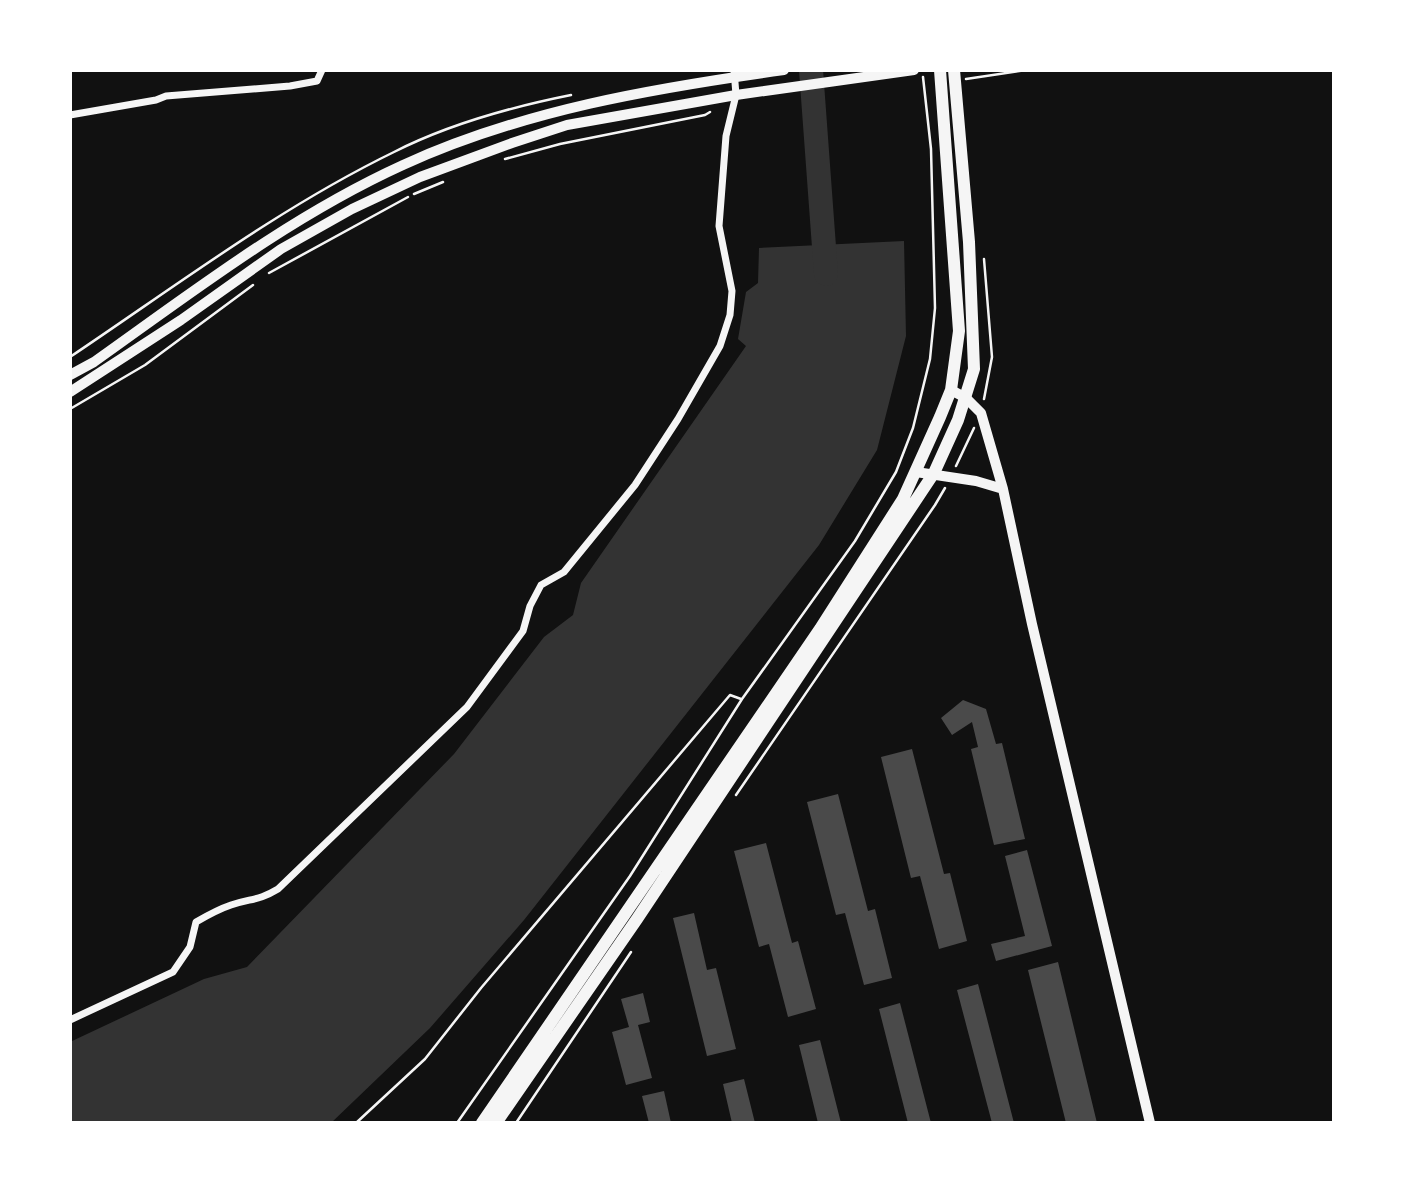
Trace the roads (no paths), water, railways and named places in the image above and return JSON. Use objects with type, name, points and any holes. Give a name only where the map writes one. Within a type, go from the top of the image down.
[{"type":"main road","points":[[70,374],[94,362],[286,227],[404,164],[552,111],[734,73],[784,70]]},
{"type":"main road","points":[[70,392],[181,320],[281,249],[352,209],[421,177],[567,125],[736,96],[914,70]]},
{"type":"main road","points":[[482,1123],[820,629],[903,499],[916,472],[951,390],[958,331],[940,70]]},
{"type":"main road","points":[[496,1123],[645,908],[934,473],[967,398],[974,369],[969,242],[955,75]]},
{"type":"main road","points":[[951,390],[967,398],[981,413],[1003,489],[1032,624],[1150,1123]]},
{"type":"main road","points":[[916,472],[934,473],[1003,489]]},
{"type":"street","points":[[70,116],[166,96],[290,86],[317,81],[322,70]]},
{"type":"street","points":[[70,1020],[173,972],[190,947],[196,922],[218,909],[262,899],[278,889],[467,707],[523,631],[530,606],[541,585],[564,572],[635,485],[678,419],[720,346],[730,315],[732,291],[719,226],[726,136],[736,96],[734,73]]},
{"type":"waterway","points":[[811,70],[826,274]]}]
